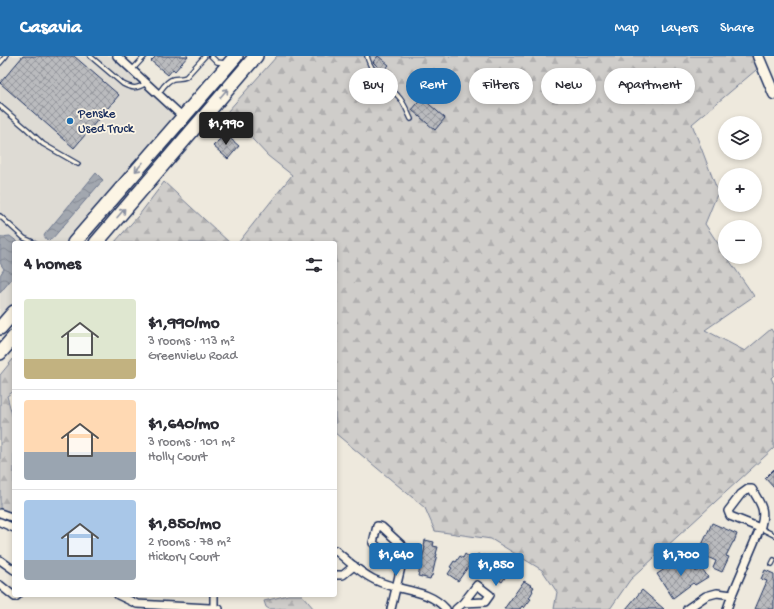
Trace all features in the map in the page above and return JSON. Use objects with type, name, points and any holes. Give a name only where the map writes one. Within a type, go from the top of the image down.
[{"type":"highway","points":[[98,241],[256,56]]},
{"type":"highway","points":[[76,241],[233,59]]},
{"type":"highway","points":[[0,328],[12,314]]},
{"type":"highway","points":[[0,353],[12,339]]},
{"type":"street","points":[[117,56],[183,117]]},
{"type":"street","points":[[758,56],[774,94]]},
{"type":"street","points":[[727,609],[732,595],[760,528],[764,517],[762,506],[752,490],[748,489],[741,494],[728,511],[730,516],[760,528]]},
{"type":"street","points":[[0,513],[12,517]]},
{"type":"street","points":[[0,522],[12,527]]},
{"type":"street","points":[[391,609],[401,567],[407,550],[382,527],[377,526],[373,543],[401,567]]},
{"type":"street","points":[[337,552],[375,581],[432,597],[446,609]]},
{"type":"street","points":[[0,560],[12,569]]},
{"type":"street","points":[[337,575],[343,575],[354,566]]},
{"type":"street","points":[[0,584],[12,594]]},
{"type":"street","points":[[687,609],[706,596],[717,593],[732,595]]},
{"type":"street","points":[[120,597],[129,605],[137,604],[217,609],[214,597]]},
{"type":"street","points":[[456,609],[463,603]]},
{"type":"lane","points":[[0,63],[6,56]]},
{"type":"lane","points":[[90,56],[123,84],[129,87],[140,87],[146,83]]},
{"type":"lane","points":[[132,70],[144,57],[149,56]]},
{"type":"lane","points":[[158,94],[171,80],[186,77],[204,56]]},
{"type":"lane","points":[[211,56],[217,62],[222,63],[233,59]]},
{"type":"lane","points":[[367,56],[368,63],[376,74],[400,97],[411,119]]},
{"type":"lane","points":[[0,106],[28,129],[43,144],[78,164]]},
{"type":"lane","points":[[0,216],[12,229],[31,241]]},
{"type":"lane","points":[[760,528],[774,535]]},
{"type":"shaded area","points":[[0,56],[117,56],[183,117],[76,241],[12,241],[12,314],[0,328]]},
{"type":"green space","points":[[277,56],[758,56],[762,65],[692,124],[718,192],[705,224],[718,244],[718,264],[732,264],[754,296],[705,330],[745,351],[771,329],[774,334],[774,375],[771,378],[774,384],[774,448],[630,580],[610,609],[554,609],[557,592],[542,570],[491,539],[435,531],[425,508],[337,435],[337,241],[240,241],[292,175],[268,156],[227,112]]},
{"type":"green space","points":[[164,182],[228,241],[116,241],[139,215]]},
{"type":"green space","points":[[12,360],[12,392],[7,396],[12,415],[12,528],[0,520],[0,375]]},
{"type":"green space","points":[[280,597],[304,597],[314,609],[269,609],[266,607],[264,601]]},
{"type":"water","points":[[96,173],[103,180],[52,239],[47,240],[44,236],[45,234]]},
{"type":"water","points":[[10,236],[16,241],[12,241],[12,278],[0,293],[0,275],[4,269],[0,263],[0,237]]},
{"type":"building","name":"Penske Used Truck","points":[[23,56],[74,56],[119,95],[74,148],[0,83]]},
{"type":"building","points":[[156,56],[188,56],[175,71],[173,69],[168,75],[151,61]]},
{"type":"building","points":[[378,56],[389,65],[386,68],[379,68],[373,62]]},
{"type":"building","points":[[417,104],[429,104],[445,118],[435,130],[412,110]]},
{"type":"building","points":[[225,134],[239,146],[228,159],[213,146]]},
{"type":"building","points":[[774,469],[774,488],[765,478]]},
{"type":"building","points":[[712,523],[737,534],[726,556],[729,557],[722,572],[713,568],[716,561],[701,554],[704,548],[701,547]]},
{"type":"building","points":[[425,540],[434,542],[433,546],[438,547],[432,576],[430,579],[418,576],[425,547]]},
{"type":"building","points":[[465,554],[473,560],[458,581],[448,574],[454,561],[456,562],[460,556],[463,558]]},
{"type":"building","points":[[478,554],[483,557],[484,555],[489,558],[490,557],[504,568],[501,572],[506,576],[502,582],[472,562]]},
{"type":"building","points":[[687,558],[696,572],[700,569],[702,571],[703,570],[708,577],[695,585],[693,583],[673,598],[657,574],[679,560],[680,562]]},
{"type":"building","points":[[765,570],[774,574],[774,609],[755,609],[767,581],[761,579]]},
{"type":"building","points":[[524,581],[534,587],[529,598],[531,599],[524,608],[522,606],[520,609],[504,609]]},
{"type":"building","points":[[642,590],[664,609],[626,609]]},
{"type":"place","name":"Penske Used Truck","points":[[70,121]]}]
